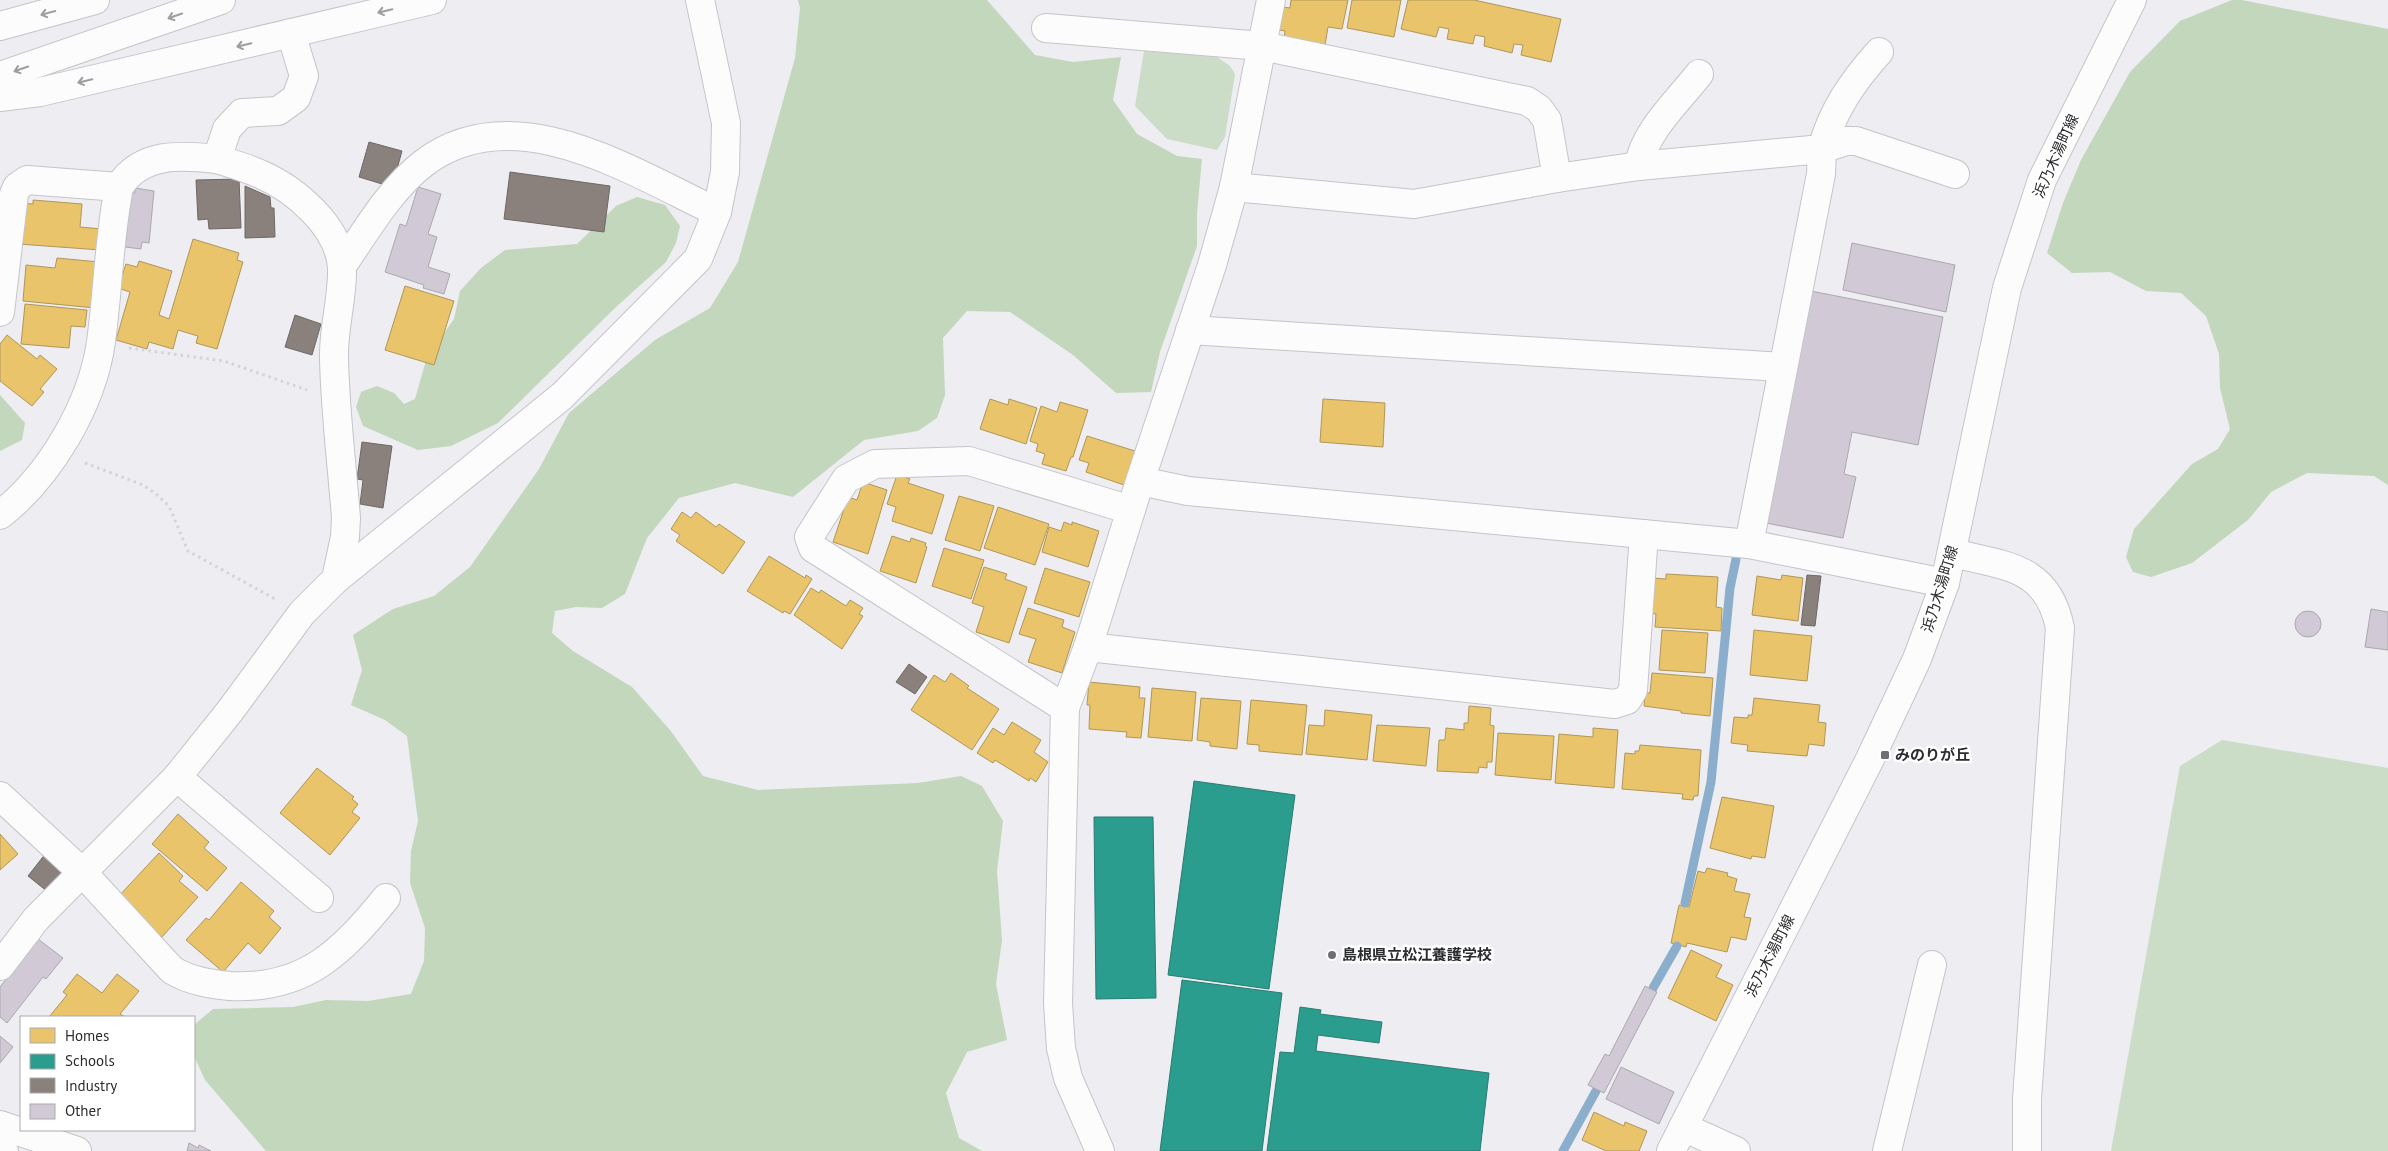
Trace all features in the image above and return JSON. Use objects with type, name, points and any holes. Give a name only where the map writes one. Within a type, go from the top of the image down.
[{"type":"main road","points":[[0,26],[95,0]]},
{"type":"main road","points":[[0,76],[221,0]]},
{"type":"main road","points":[[0,97],[40,92],[432,0]]},
{"type":"main road","points":[[0,966],[36,919],[177,777],[230,711],[302,613],[336,579],[562,396],[698,259],[717,212],[725,172],[726,123],[700,0]]},
{"type":"main road","points":[[1100,1151],[1068,1078],[1061,1048],[1058,1003],[1065,708],[1088,647],[1140,481],[1212,265],[1234,187],[1271,0]]},
{"type":"main road","name":"浜乃木湯町線","points":[[1671,1151],[1870,760],[1917,659],[1945,583],[1953,553],[2008,288],[2042,180],[2132,0]]},
{"type":"main road","points":[[1046,28],[1262,46],[1527,101],[1539,109],[1547,120],[1557,178]]},
{"type":"main road","points":[[217,159],[227,129],[242,113],[278,111],[296,98],[304,76],[291,34]]},
{"type":"main road","points":[[1749,544],[1821,174],[1822,149],[1827,130],[1840,103],[1857,76],[1879,52]]},
{"type":"main road","points":[[1639,166],[1642,150],[1654,131],[1699,74]]},
{"type":"main road","points":[[342,266],[404,182],[424,163],[444,150],[472,140],[503,135],[557,142],[587,150],[717,212]]},
{"type":"main road","points":[[1234,187],[1414,204],[1557,178],[1639,166],[1822,149],[1846,141],[1856,141],[1955,174]]},
{"type":"main road","points":[[0,516],[16,503],[61,448],[76,420],[101,344],[119,187],[126,175],[139,166],[153,160],[172,157],[217,159],[262,174],[285,188],[306,205],[323,223],[336,244],[342,266],[342,282],[336,314],[334,358],[346,518],[345,537],[336,579]]},
{"type":"main road","points":[[0,312],[14,194],[8,188],[27,180],[119,187]]},
{"type":"main road","points":[[1190,330],[1782,367]]},
{"type":"main road","points":[[1065,708],[813,548],[809,537],[846,479],[876,464],[968,461],[1131,510]]},
{"type":"main road","points":[[1140,481],[1188,491],[1749,544],[1945,583]]},
{"type":"main road","points":[[1088,647],[1615,704],[1627,700],[1633,690],[1644,534]]},
{"type":"main road","points":[[1953,553],[2012,567],[2028,575],[2042,585],[2050,597],[2056,609],[2060,628],[2027,1099],[2027,1151]]},
{"type":"main road","points":[[177,777],[319,898]]},
{"type":"main road","points":[[0,796],[82,872],[172,970],[190,979],[219,985],[241,986],[290,980],[309,972],[347,942],[386,898]]},
{"type":"main road","points":[[1887,1151],[1932,965]]},
{"type":"main road","points":[[0,1125],[40,1145],[77,1151]]},
{"type":"main road","points":[[1683,1127],[1736,1151]]},
{"type":"main road","points":[[0,1146],[4,1151]]},
{"type":"path","points":[[101,344],[224,361],[308,390]]},
{"type":"path","points":[[61,448],[74,458],[143,485],[169,506],[188,550],[302,613]]},
{"type":"green space","points":[[798,0],[987,0],[1035,55],[1073,62],[1121,57],[1113,100],[1137,134],[1177,156],[1202,159],[1197,213],[1197,246],[1160,352],[1151,392],[1116,393],[1073,355],[1010,312],[967,311],[943,338],[945,395],[937,418],[918,431],[864,440],[793,497],[735,483],[679,498],[647,538],[625,594],[602,608],[576,607],[555,611],[552,633],[573,651],[632,687],[670,730],[703,776],[758,790],[918,783],[961,776],[982,786],[1003,821],[997,871],[1002,940],[996,984],[1007,1040],[967,1052],[946,1093],[959,1138],[982,1151],[266,1151],[205,1080],[195,1058],[195,1024],[213,1009],[293,1007],[326,1000],[368,1001],[411,994],[424,961],[425,928],[410,883],[411,851],[418,821],[407,736],[385,720],[351,705],[362,670],[353,635],[393,609],[434,596],[470,567],[539,469],[569,413],[655,340],[710,308],[738,262],[795,58],[800,8]]},
{"type":"green space","points":[[2232,0],[2242,0],[2388,29],[2388,485],[2374,476],[2307,473],[2271,492],[2248,520],[2192,563],[2151,577],[2133,572],[2126,557],[2134,529],[2192,464],[2218,449],[2230,429],[2220,388],[2219,354],[2206,316],[2181,293],[2146,291],[2110,272],[2072,273],[2047,253],[2063,203],[2081,160],[2130,72],[2180,21]]},
{"type":"green space","points":[[1144,51],[1217,57],[1230,66],[1235,74],[1225,137],[1217,150],[1167,139],[1135,106]]},
{"type":"green space","points":[[637,197],[665,205],[680,226],[676,243],[666,262],[616,307],[498,423],[451,446],[418,450],[363,426],[356,407],[361,392],[377,386],[394,393],[404,404],[415,399],[427,357],[454,319],[460,291],[481,268],[505,250],[577,244],[616,206]]},
{"type":"green space","points":[[0,395],[25,423],[22,440],[0,451]]},
{"type":"green space","points":[[2222,740],[2388,768],[2388,1151],[2111,1151],[2180,766]]},
{"type":"building: Homes","points":[[1291,0],[1348,0],[1342,29],[1328,27],[1325,45],[1284,38],[1285,31],[1279,30],[1283,7],[1290,8]]},
{"type":"building: Homes","points":[[1352,0],[1401,0],[1394,37],[1347,28]]},
{"type":"building: Homes","points":[[1408,0],[1474,0],[1561,19],[1551,62],[1521,55],[1523,45],[1514,44],[1512,53],[1484,46],[1485,37],[1475,35],[1473,44],[1447,39],[1449,29],[1439,27],[1436,37],[1401,29]]},
{"type":"building: Homes","points":[[33,200],[82,204],[80,227],[102,229],[101,250],[18,244],[21,203],[33,204]]},
{"type":"building: Homes","points":[[193,239],[239,253],[237,260],[243,262],[217,349],[196,343],[198,336],[178,330],[173,349],[149,342],[147,349],[116,340],[130,292],[118,288],[126,264],[137,267],[139,261],[172,271],[159,315],[169,319]]},
{"type":"building: Homes","points":[[57,258],[99,262],[95,308],[23,301],[26,265],[55,268]]},
{"type":"building: Homes","points":[[405,286],[454,301],[434,365],[385,350]]},
{"type":"building: Homes","points":[[25,304],[87,310],[85,327],[71,326],[69,348],[21,344]]},
{"type":"building: Homes","points":[[7,335],[37,359],[40,355],[57,369],[40,389],[44,392],[32,406],[0,381],[0,344]]},
{"type":"building: Homes","points":[[990,399],[1008,405],[1009,399],[1037,408],[1026,444],[980,429]]},
{"type":"building: Homes","points":[[1323,399],[1385,403],[1383,447],[1320,442]]},
{"type":"building: Homes","points":[[1060,402],[1088,410],[1073,457],[1071,457],[1066,471],[1042,464],[1045,454],[1036,451],[1038,444],[1030,441],[1041,406],[1057,412]]},
{"type":"building: Homes","points":[[1087,436],[1135,451],[1124,485],[1086,472],[1089,463],[1079,460]]},
{"type":"building: Homes","points":[[897,475],[910,479],[908,483],[944,495],[932,534],[892,521],[896,507],[887,504]]},
{"type":"building: Homes","points":[[863,482],[887,490],[868,554],[833,542],[848,497],[857,500]]},
{"type":"building: Homes","points":[[959,496],[994,506],[980,551],[945,540]]},
{"type":"building: Homes","points":[[998,507],[1049,524],[1035,565],[984,548]]},
{"type":"building: Homes","points":[[682,512],[691,518],[696,512],[716,527],[719,524],[745,542],[723,574],[676,541],[680,535],[671,529]]},
{"type":"building: Homes","points":[[1064,522],[1072,525],[1072,522],[1099,531],[1088,567],[1042,552],[1049,527],[1061,531]]},
{"type":"building: Homes","points":[[892,536],[910,542],[911,538],[926,543],[925,546],[927,547],[916,583],[880,571]]},
{"type":"building: Homes","points":[[944,548],[984,560],[971,599],[932,586]]},
{"type":"building: Homes","points":[[769,556],[805,578],[806,575],[812,579],[790,614],[784,611],[783,613],[747,591]]},
{"type":"building: Homes","points":[[984,567],[1007,574],[1005,579],[1027,587],[1009,643],[976,632],[984,607],[972,603]]},
{"type":"building: Homes","points":[[1045,568],[1090,582],[1079,617],[1034,603]]},
{"type":"building: Homes","points":[[1666,574],[1718,577],[1716,607],[1722,608],[1721,631],[1655,627],[1656,614],[1649,613],[1651,578],[1666,579]]},
{"type":"building: Homes","points":[[1782,575],[1803,578],[1798,621],[1752,615],[1757,576],[1781,580]]},
{"type":"building: Homes","points":[[811,588],[819,593],[821,590],[846,606],[850,600],[863,608],[859,614],[863,616],[842,649],[794,615]]},
{"type":"building: Homes","points":[[1028,608],[1064,620],[1062,627],[1075,632],[1062,673],[1028,662],[1036,639],[1019,634]]},
{"type":"building: Homes","points":[[1662,630],[1708,633],[1705,673],[1659,670]]},
{"type":"building: Homes","points":[[1754,630],[1812,636],[1807,681],[1750,675]]},
{"type":"building: Homes","points":[[951,673],[969,686],[967,688],[999,709],[972,750],[911,710],[934,675],[945,682]]},
{"type":"building: Homes","points":[[1652,673],[1713,678],[1710,716],[1644,706],[1645,693],[1650,693]]},
{"type":"building: Homes","points":[[1089,682],[1140,687],[1139,698],[1145,698],[1141,738],[1126,737],[1127,732],[1089,729],[1090,705],[1087,705]]},
{"type":"building: Homes","points":[[1152,688],[1196,692],[1192,741],[1148,737]]},
{"type":"building: Homes","points":[[1201,698],[1241,701],[1237,749],[1210,746],[1210,742],[1197,740]]},
{"type":"building: Homes","points":[[1754,698],[1820,705],[1818,722],[1826,723],[1824,746],[1809,744],[1807,756],[1747,751],[1748,745],[1731,743],[1734,717],[1748,718],[1748,715],[1752,715]]},
{"type":"building: Homes","points":[[1251,700],[1307,705],[1302,755],[1259,751],[1259,745],[1247,744]]},
{"type":"building: Homes","points":[[1469,706],[1491,708],[1490,725],[1494,726],[1492,762],[1487,762],[1487,768],[1479,767],[1478,773],[1437,771],[1439,740],[1445,740],[1446,728],[1464,730],[1464,723],[1468,723]]},
{"type":"building: Homes","points":[[1325,710],[1372,715],[1367,760],[1306,754],[1309,725],[1324,726]]},
{"type":"building: Homes","points":[[1012,722],[1041,740],[1034,752],[1048,762],[1036,782],[1030,778],[1029,781],[995,760],[993,763],[977,753],[993,728],[1004,735]]},
{"type":"building: Homes","points":[[1377,725],[1430,728],[1426,766],[1373,761]]},
{"type":"building: Homes","points":[[1593,728],[1618,730],[1614,788],[1555,783],[1559,734],[1593,737]]},
{"type":"building: Homes","points":[[1498,733],[1554,736],[1551,780],[1495,775]]},
{"type":"building: Homes","points":[[1640,745],[1701,750],[1698,796],[1694,796],[1693,800],[1682,799],[1683,794],[1622,789],[1625,753],[1635,754],[1635,751],[1639,751]]},
{"type":"building: Homes","points":[[317,768],[354,797],[352,799],[358,804],[352,812],[360,818],[330,855],[280,813]]},
{"type":"building: Homes","points":[[1722,797],[1774,806],[1765,858],[1752,856],[1751,859],[1710,848]]},
{"type":"building: Homes","points":[[178,814],[209,842],[204,848],[227,868],[207,891],[152,844]]},
{"type":"building: Homes","points":[[0,834],[18,854],[0,870]]},
{"type":"building: Homes","points":[[159,853],[183,876],[179,881],[198,897],[162,937],[118,897]]},
{"type":"building: Homes","points":[[1707,868],[1728,873],[1727,876],[1737,879],[1734,891],[1750,894],[1744,917],[1751,918],[1746,940],[1731,937],[1727,952],[1687,943],[1686,947],[1671,943],[1679,905],[1689,907],[1698,871],[1705,873]]},
{"type":"building: Homes","points":[[241,882],[274,911],[269,917],[281,928],[260,954],[248,943],[223,972],[186,940],[206,918],[209,920]]},
{"type":"building: Homes","points":[[1691,950],[1722,965],[1716,977],[1733,985],[1716,1021],[1668,998]]},
{"type":"building: Homes","points":[[77,974],[102,993],[117,974],[139,991],[120,1014],[123,1016],[50,1016],[67,995],[63,992]]},
{"type":"building: Homes","points":[[1594,1112],[1624,1126],[1625,1122],[1647,1131],[1639,1151],[1606,1151],[1582,1140]]},
{"type":"building: Schools","points":[[1194,781],[1295,795],[1269,989],[1168,975]]},
{"type":"building: Schools","points":[[1094,817],[1153,817],[1156,998],[1096,999]]},
{"type":"building: Schools","points":[[1182,980],[1282,993],[1262,1151],[1160,1151]]},
{"type":"building: Schools","points":[[1300,1007],[1321,1010],[1320,1014],[1382,1022],[1379,1043],[1318,1035],[1316,1051],[1489,1073],[1480,1151],[1267,1151],[1280,1052],[1294,1053]]},
{"type":"building: Industry","points":[[369,142],[402,151],[392,187],[359,177]]},
{"type":"building: Industry","points":[[510,172],[610,186],[604,232],[504,219]]},
{"type":"building: Industry","points":[[239,179],[241,228],[209,229],[208,219],[198,220],[196,180]]},
{"type":"building: Industry","points":[[245,186],[270,197],[271,208],[274,208],[275,237],[245,238]]},
{"type":"building: Industry","points":[[295,315],[321,324],[312,355],[285,347]]},
{"type":"building: Industry","points":[[362,442],[392,446],[383,508],[360,504],[363,480],[357,479]]},
{"type":"building: Industry","points":[[1807,575],[1821,576],[1815,626],[1801,625]]},
{"type":"building: Industry","points":[[909,664],[927,677],[915,694],[896,682]]},
{"type":"building: Industry","points":[[46,853],[67,869],[48,892],[28,876]]},
{"type":"building: Other","points":[[418,187],[441,194],[428,234],[437,237],[428,267],[450,274],[444,294],[423,288],[424,285],[385,272],[400,224],[406,226]]},
{"type":"building: Other","points":[[135,188],[154,191],[149,243],[142,242],[141,249],[125,247],[131,193],[135,193]]},
{"type":"building: Other","points":[[1852,243],[1955,265],[1946,312],[1843,290]]},
{"type":"building: Other","points":[[1811,291],[1943,317],[1918,445],[1852,432],[1844,474],[1856,477],[1843,538],[1766,523]]},
{"type":"building: Other","points":[[2371,609],[2388,612],[2388,650],[2365,647]]},
{"type":"building: Other","points":[[2308,611],[2317,615],[2321,624],[2317,633],[2308,637],[2299,633],[2295,624],[2299,615]]},
{"type":"building: Other","points":[[38,939],[63,958],[46,979],[43,977],[7,1023],[0,1017],[0,987]]},
{"type":"building: Other","points":[[1645,986],[1657,992],[1604,1093],[1588,1085],[1605,1054],[1609,1056]]},
{"type":"building: Other","points":[[0,1036],[13,1047],[0,1063]]},
{"type":"building: Other","points":[[1621,1067],[1674,1092],[1659,1124],[1606,1099]]},
{"type":"building: Other","points":[[189,1143],[198,1148],[199,1145],[211,1151],[187,1151]]},
{"type":"waterway","points":[[1685,903],[1711,782],[1730,588],[1736,559]]},
{"type":"waterway","points":[[1653,988],[1677,946]]},
{"type":"waterway","points":[[1563,1151],[1596,1091]]},
{"type":"place","name":"みのりが丘","points":[[1885,755]]},
{"type":"place","name":"島根県立松江養護学校","points":[[1332,955]]}]
